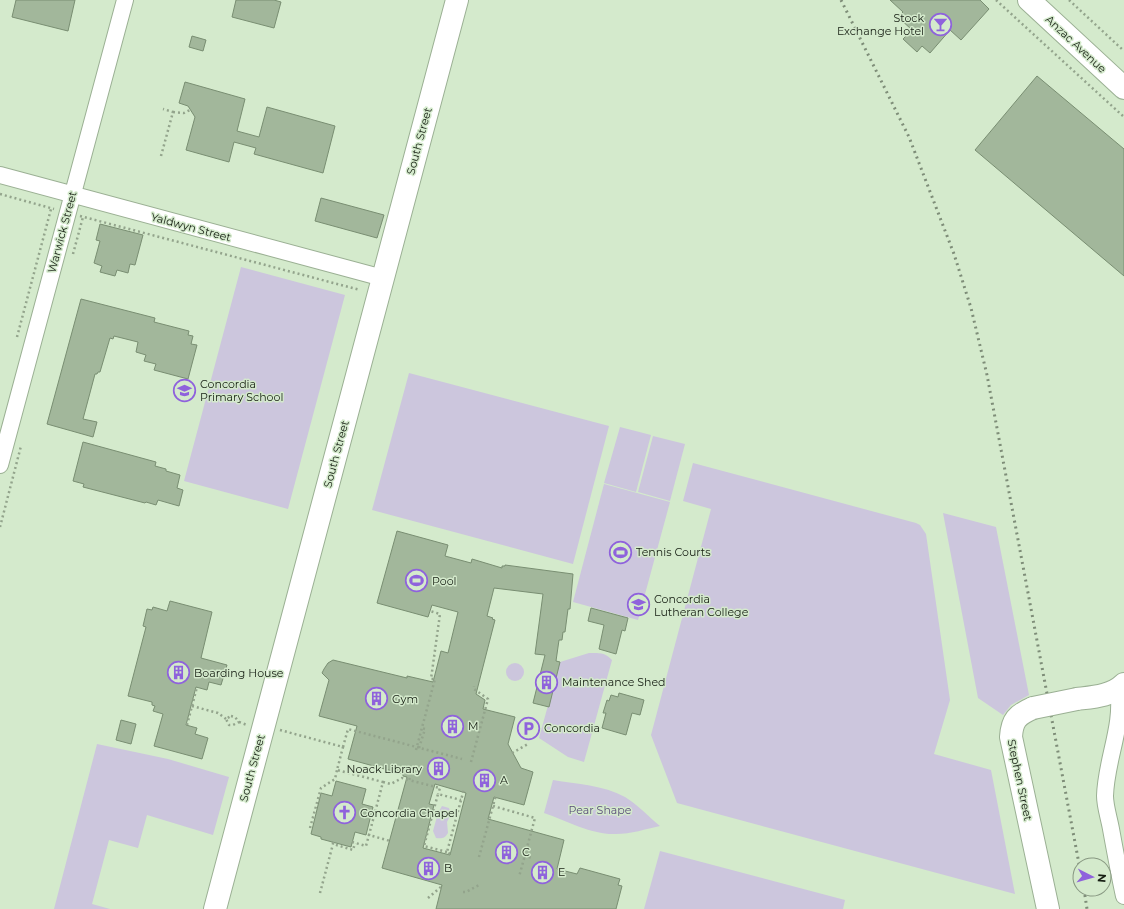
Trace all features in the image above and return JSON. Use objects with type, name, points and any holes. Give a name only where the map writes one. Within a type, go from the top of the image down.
[{"type":"main road","name":"South Street","points":[[215,909],[457,0]]},
{"type":"main road","name":"Anzac Avenue","points":[[1029,0],[1124,88]]},
{"type":"main road","name":"Stephen Street","points":[[1048,909],[1011,737],[1011,728],[1021,713],[1033,708],[1106,694],[1121,687]]},
{"type":"street","name":"Warwick Street","points":[[0,464],[125,0]]},
{"type":"street","name":"Yaldwyn Street","points":[[0,176],[383,278]]},
{"type":"street","points":[[1121,687],[1120,715],[1106,780],[1105,797],[1124,896]]},
{"type":"path","points":[[996,0],[1124,117]]},
{"type":"path","points":[[1069,0],[1124,51]]},
{"type":"path","points":[[163,109],[184,113],[190,110]]},
{"type":"path","points":[[161,156],[173,112]]},
{"type":"path","points":[[0,194],[51,209],[360,290]]},
{"type":"path","points":[[17,337],[51,209]]},
{"type":"path","points":[[418,749],[425,728],[422,728],[435,680],[431,678],[440,614],[430,611]]},
{"type":"path","points":[[472,762],[488,699],[474,689],[474,686]]},
{"type":"path","points":[[187,725],[197,687]]},
{"type":"path","points":[[192,706],[218,713],[231,725],[238,722]]},
{"type":"path","points":[[226,719],[233,716],[238,722],[244,724]]},
{"type":"path","points":[[310,828],[314,818],[321,788],[334,779],[348,729],[418,749],[462,759]]},
{"type":"path","points":[[282,731],[343,747]]},
{"type":"path","points":[[512,753],[528,744]]},
{"type":"path","points":[[337,770],[391,784],[402,778],[440,788],[424,846],[449,853],[464,789]]},
{"type":"path","points":[[320,893],[333,843],[353,850],[354,842],[366,846],[383,782]]},
{"type":"path","points":[[438,794],[461,800]]},
{"type":"path","points":[[479,857],[496,795]]},
{"type":"path","points":[[493,806],[535,818],[519,878]]},
{"type":"path","points":[[368,835],[390,841]]},
{"type":"path","points":[[524,856],[533,858]]},
{"type":"path","points":[[464,892],[479,885]]},
{"type":"path","points":[[428,898],[442,886]]},
{"type":"green space","points":[[241,267],[345,295],[288,509],[184,481]]},
{"type":"green space","points":[[409,373],[609,426],[573,564],[372,510]]},
{"type":"green space","points":[[620,427],[651,435],[636,492],[604,483]]},
{"type":"green space","points":[[653,436],[685,444],[670,501],[638,492]]},
{"type":"green space","points":[[693,463],[920,525],[926,534],[950,700],[934,754],[991,770],[1015,894],[677,803],[651,735],[711,509],[683,501]]},
{"type":"green space","name":"Tennis Courts","points":[[604,484],[670,502],[638,620],[573,602]]},
{"type":"green space","points":[[943,513],[996,527],[1029,695],[1011,705],[1003,715],[978,698]]},
{"type":"green space","points":[[589,653],[604,654],[612,660],[584,762],[568,757],[539,738],[560,662]]},
{"type":"green space","points":[[515,663],[521,666],[524,672],[521,678],[515,681],[509,678],[506,672],[509,666]]},
{"type":"green space","points":[[97,744],[168,759],[229,777],[213,835],[147,815],[138,848],[109,840],[92,904],[110,909],[54,909]]},
{"type":"green space","name":"Pear Shape","points":[[553,780],[590,786],[617,793],[634,803],[660,826],[627,833],[607,834],[580,827],[544,813]]},
{"type":"green space","points":[[442,806],[449,808],[451,814],[447,822],[448,833],[443,838],[436,838],[433,831],[438,813]]},
{"type":"green space","points":[[660,851],[845,900],[843,909],[644,909]]},
{"type":"building","points":[[16,0],[75,0],[68,31],[12,17]]},
{"type":"building","points":[[236,0],[274,0],[281,2],[274,28],[232,17]]},
{"type":"building","name":"Stock Exchange Hotel","points":[[890,0],[980,0],[989,9],[961,40],[950,30],[930,53],[922,46],[917,52],[903,39],[912,30],[898,17],[903,12]]},
{"type":"building","points":[[192,36],[206,40],[203,51],[189,47]]},
{"type":"building","points":[[1037,76],[1124,149],[1124,276],[975,150]]},
{"type":"building","points":[[185,82],[245,99],[237,131],[259,137],[267,107],[335,126],[323,173],[254,154],[256,148],[234,142],[229,162],[186,150],[195,117],[188,106],[179,103]]},
{"type":"building","points":[[321,198],[384,215],[377,238],[315,221]]},
{"type":"building","points":[[100,224],[143,235],[135,265],[130,264],[128,273],[117,270],[115,276],[100,272],[102,266],[94,263],[100,241],[96,240]]},
{"type":"building","points":[[81,299],[155,318],[154,322],[189,331],[188,335],[193,336],[191,344],[197,345],[188,379],[154,370],[156,364],[144,361],[146,355],[136,352],[138,342],[114,336],[113,339],[110,338],[100,372],[95,374],[83,419],[97,422],[93,437],[47,424]]},
{"type":"building","points":[[83,442],[156,462],[155,466],[180,475],[177,488],[183,490],[179,506],[158,500],[156,505],[145,503],[83,487],[84,484],[73,481]]},
{"type":"building","points":[[397,531],[448,545],[445,556],[471,563],[472,559],[502,568],[502,566],[505,565],[573,574],[570,609],[568,609],[565,632],[563,632],[562,640],[559,640],[556,661],[560,662],[549,707],[533,703],[545,655],[535,654],[543,594],[494,588],[487,616],[495,620],[476,694],[485,700],[483,709],[515,717],[508,744],[521,768],[533,772],[524,805],[494,797],[488,819],[564,840],[557,869],[577,874],[580,868],[620,879],[618,885],[622,886],[616,909],[436,909],[442,885],[382,868],[407,777],[403,776],[403,774],[348,759],[357,726],[319,716],[329,680],[322,673],[328,663],[333,660],[407,678],[407,676],[433,682],[441,651],[448,653],[458,612],[432,605],[428,617],[377,603]],"holes":[[[435,784],[466,793],[450,855],[423,848],[434,805],[429,804]]]},
{"type":"building","name":"Boarding House","points":[[170,601],[212,612],[201,658],[227,665],[221,685],[209,682],[207,690],[196,687],[186,725],[197,728],[195,734],[208,738],[202,759],[154,746],[163,714],[153,711],[155,706],[152,705],[152,702],[128,696],[146,627],[143,626],[147,609],[152,610],[153,607],[167,611]]},
{"type":"building","points":[[591,608],[628,618],[625,631],[622,630],[616,654],[599,649],[604,625],[588,621]]},
{"type":"building","points":[[619,693],[644,700],[640,715],[632,713],[626,735],[602,728],[606,713],[603,713],[607,700],[609,701],[611,695],[618,697]]},
{"type":"building","points":[[121,720],[136,724],[131,744],[116,740]]},
{"type":"building","name":"Concordia Chapel","points":[[336,781],[366,789],[362,804],[373,807],[366,835],[355,832],[351,847],[321,839],[321,837],[311,834],[321,793],[332,796]]},
{"type":"railway","points":[[841,0],[909,137],[954,254],[971,308],[987,375],[1078,857]]},
{"type":"railway","points":[[1085,897],[1087,909]]},
{"type":"place","name":"Stock Exchange Hotel","points":[[940,24]]},
{"type":"place","name":"Concordia Primary School","points":[[184,390]]},
{"type":"place","name":"Tennis Courts","points":[[621,552]]},
{"type":"place","name":"Pool","points":[[417,581]]},
{"type":"place","name":"Concordia Lutheran College","points":[[639,605]]},
{"type":"place","name":"Boarding House","points":[[179,673]]},
{"type":"place","name":"Maintenance Shed","points":[[547,682]]},
{"type":"place","name":"Gym","points":[[376,699]]},
{"type":"place","name":"M","points":[[453,726]]},
{"type":"place","name":"Concordia","points":[[529,728]]},
{"type":"place","name":"Noack Library","points":[[438,769]]},
{"type":"place","name":"A","points":[[484,780]]},
{"type":"place","name":"Concordia Chapel","points":[[344,813]]},
{"type":"place","name":"C","points":[[506,852]]},
{"type":"place","name":"B","points":[[428,868]]},
{"type":"place","name":"E","points":[[542,872]]}]
